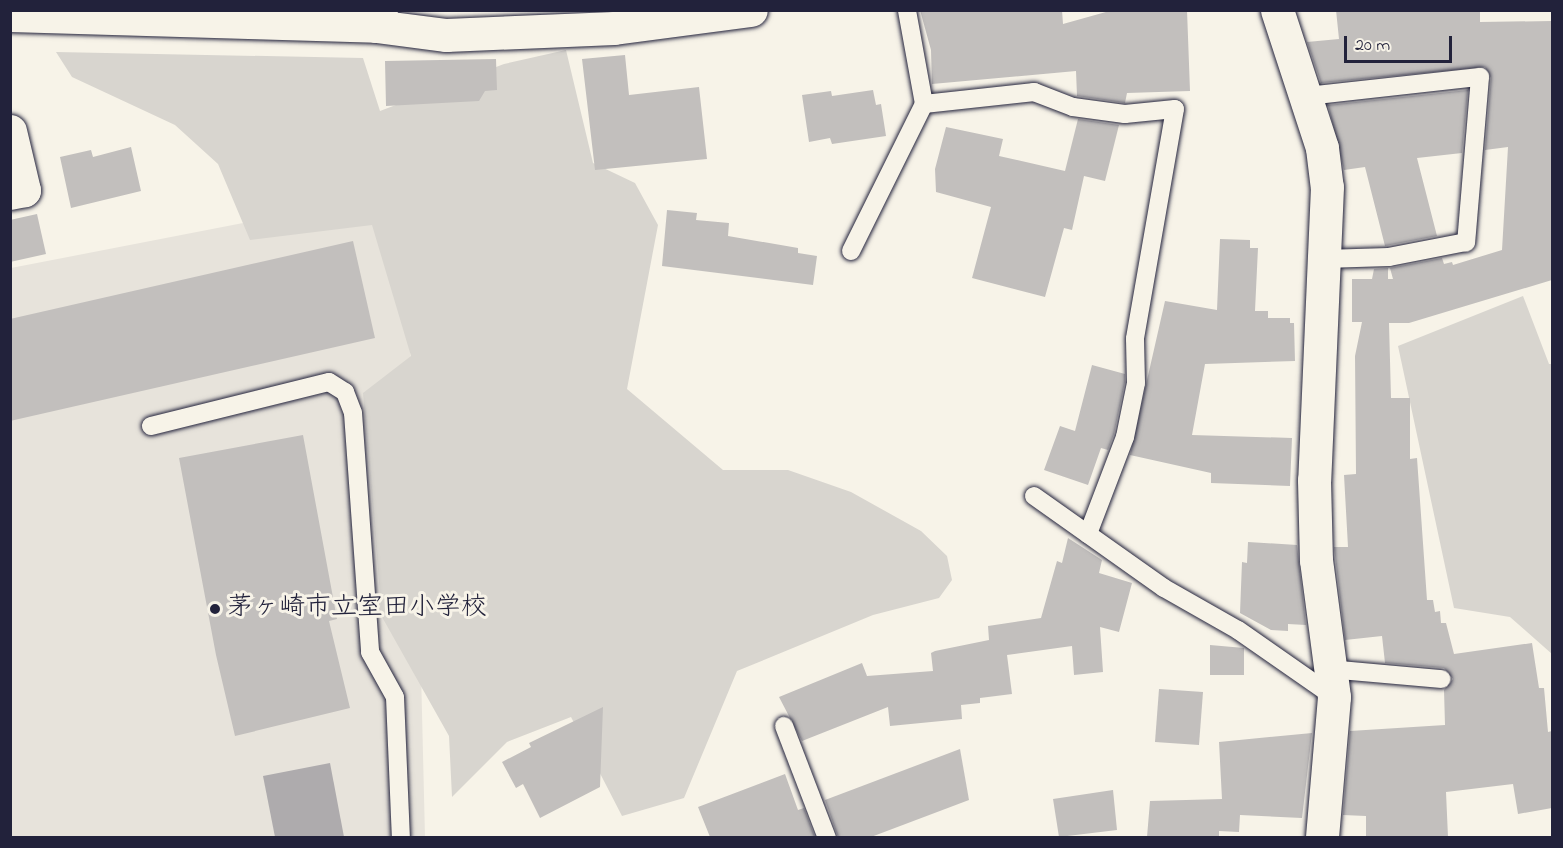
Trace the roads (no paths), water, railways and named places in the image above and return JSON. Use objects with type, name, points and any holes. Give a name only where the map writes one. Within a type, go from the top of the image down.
[{"type":"street","points":[[13,13],[378,18],[458,34],[614,28],[751,10]]},
{"type":"street","points":[[1277,10],[1307,96],[1322,148],[1327,187],[1314,480],[1316,560],[1332,683],[1322,837]]},
{"type":"street","points":[[10,131],[24,190],[10,193]]},
{"type":"lane","points":[[851,251],[924,104],[907,10]]},
{"type":"lane","points":[[1307,96],[1480,77],[1466,242],[1389,257],[1324,258]]},
{"type":"lane","points":[[924,104],[1034,92],[1073,107],[1125,114],[1175,109],[1135,339],[1136,383],[1125,437],[1088,534]]},
{"type":"lane","points":[[151,426],[330,382],[345,392],[353,413],[370,652],[395,698],[401,837]]},
{"type":"lane","points":[[1034,496],[1164,588],[1332,683],[1442,679]]},
{"type":"lane","points":[[784,726],[827,837]]},
{"type":"place","name":"茅ヶ崎市立室田小学校","points":[[215,609]]}]
